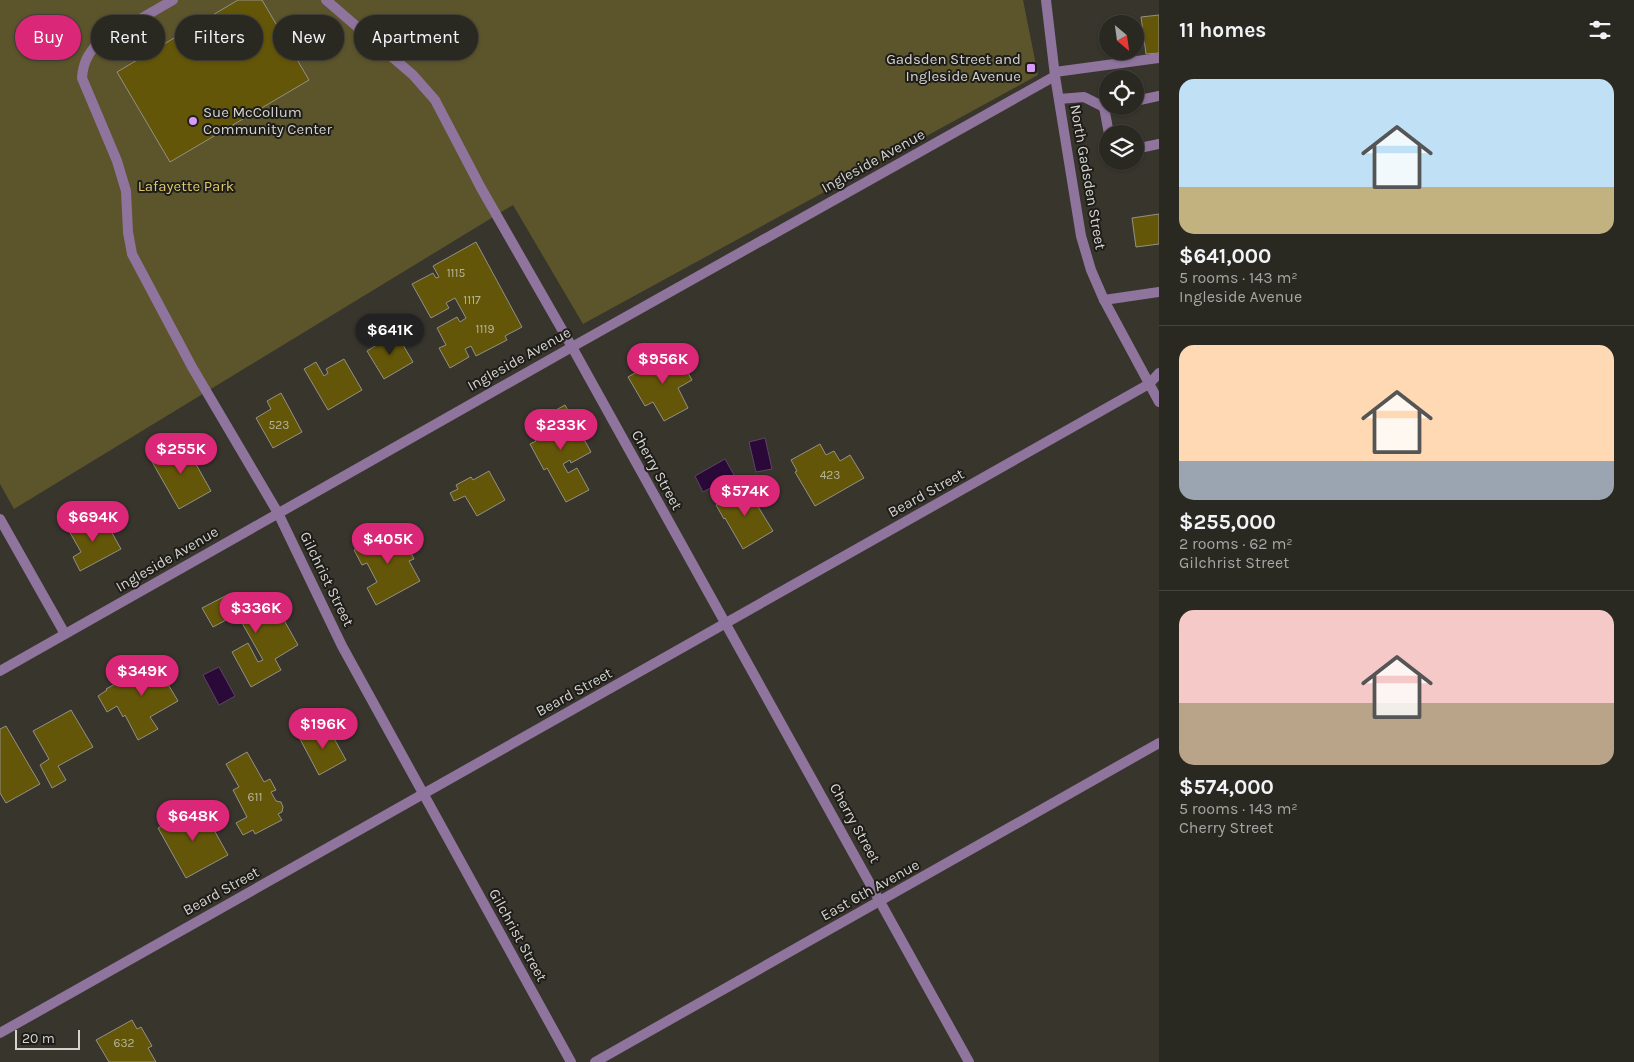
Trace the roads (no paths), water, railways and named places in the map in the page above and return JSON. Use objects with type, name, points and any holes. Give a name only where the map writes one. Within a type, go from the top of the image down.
[{"type":"street","name":"Gilchrist Street","points":[[173,0],[97,44],[83,66],[82,78],[118,161],[126,190],[128,232],[132,254],[192,367],[278,513],[342,646],[571,1062]]},
{"type":"street","name":"Cherry Street","points":[[326,0],[413,75],[435,100],[481,188],[572,347],[969,1062]]},
{"type":"street","name":"North Gadsden Street","points":[[1046,0],[1055,74],[1081,236],[1091,270],[1104,300],[1159,402]]},
{"type":"street","points":[[1055,74],[1159,58]]},
{"type":"street","name":"Ingleside Avenue","points":[[0,671],[1055,74]]},
{"type":"street","points":[[1144,99],[1159,96]]},
{"type":"street","points":[[1059,98],[1084,98],[1099,104]]},
{"type":"street","points":[[1144,147],[1159,144]]},
{"type":"street","points":[[1104,300],[1159,292]]},
{"type":"street","name":"Beard Street","points":[[0,1033],[1149,384],[1159,373]]},
{"type":"street","points":[[0,519],[65,634]]},
{"type":"street","name":"East 6th Avenue","points":[[595,1062],[1159,743]]},
{"type":"place","name":"Gadsden Street and Ingleside Avenue","points":[[1031,68]]},
{"type":"place","name":"Sue McCollum Community Center","points":[[193,121]]},
{"type":"park label","name":"Lafayette Park","points":[[186,186]]}]
